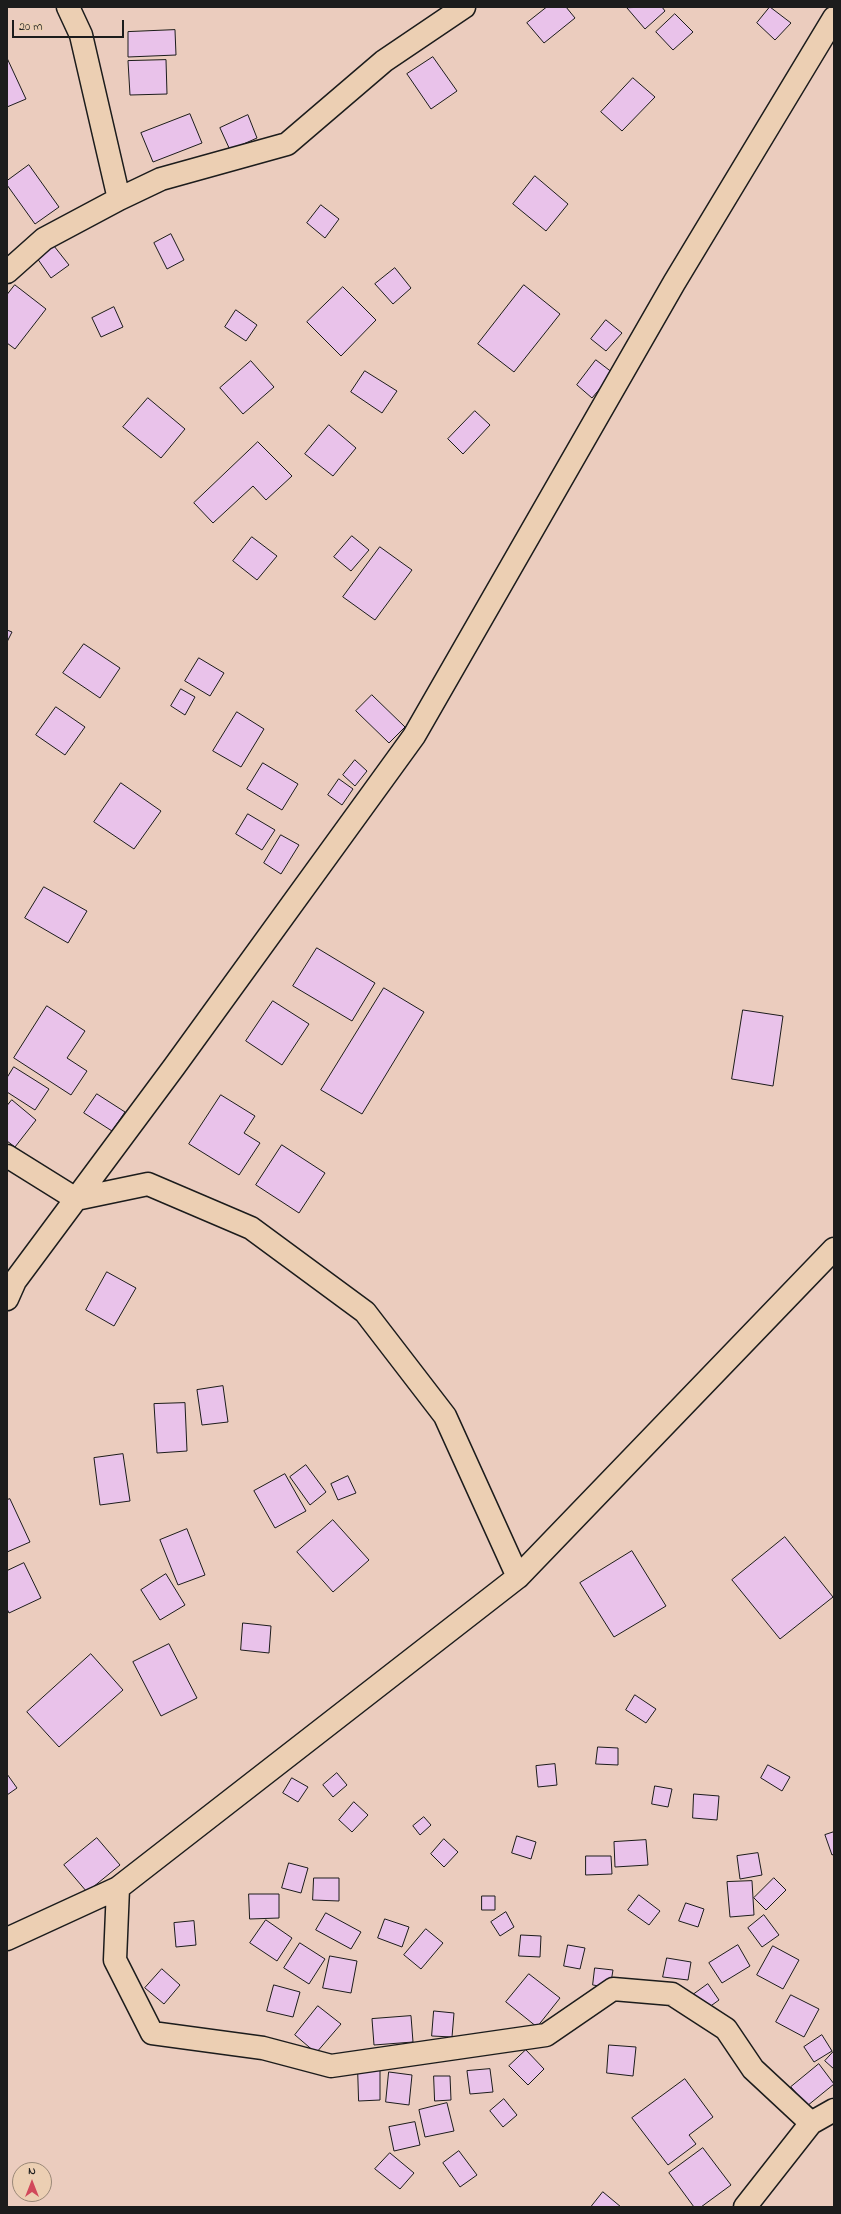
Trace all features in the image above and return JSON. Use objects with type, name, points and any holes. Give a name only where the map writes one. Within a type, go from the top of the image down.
[{"type":"street","points":[[68,7],[81,35],[119,199]]},
{"type":"street","points":[[7,272],[44,239],[119,199],[161,179],[287,144],[384,62],[464,7]]},
{"type":"street","points":[[7,1299],[15,1281],[174,1067],[414,736],[674,283],[834,18]]},
{"type":"street","points":[[7,1156],[76,1199],[148,1184],[251,1228],[366,1312],[445,1416],[518,1578]]},
{"type":"street","points":[[7,1939],[118,1888],[518,1578],[834,1249]]},
{"type":"street","points":[[118,1888],[115,1960],[152,2033],[263,2048],[331,2066],[546,2035],[613,1989],[672,1994],[726,2029],[753,2069],[811,2122]]},
{"type":"street","points":[[745,2207],[811,2122],[834,2110]]},
{"type":"building","points":[[547,7],[566,7],[575,18],[544,43],[527,23]]},
{"type":"building","points":[[662,7],[665,11],[645,29],[627,8]]},
{"type":"building","points":[[770,7],[791,23],[775,40],[757,23]]},
{"type":"building","points":[[675,14],[693,32],[673,50],[656,32]]},
{"type":"building","points":[[175,30],[176,55],[128,57],[128,32]]},
{"type":"building","points":[[433,57],[457,91],[431,109],[407,74]]},
{"type":"building","points":[[7,58],[26,99],[7,107]]},
{"type":"building","points":[[166,60],[167,94],[130,95],[128,61]]},
{"type":"building","points":[[633,78],[655,97],[622,131],[601,112]]},
{"type":"building","points":[[190,114],[202,143],[153,162],[141,133]]},
{"type":"building","points":[[248,115],[257,138],[230,150],[220,128]]},
{"type":"building","points":[[29,165],[59,207],[35,224],[7,185],[7,181]]},
{"type":"building","points":[[535,176],[568,204],[546,231],[513,204]]},
{"type":"building","points":[[321,205],[339,219],[325,238],[307,223]]},
{"type":"building","points":[[171,234],[184,260],[167,269],[154,243]]},
{"type":"building","points":[[54,246],[69,265],[51,278],[37,258]]},
{"type":"building","points":[[395,268],[411,288],[393,304],[375,284]]},
{"type":"building","points":[[15,285],[46,309],[15,349],[7,343],[7,295]]},
{"type":"building","points":[[524,285],[560,314],[514,372],[478,344]]},
{"type":"building","points":[[343,287],[376,320],[341,356],[307,322]]},
{"type":"building","points":[[114,307],[123,327],[101,337],[92,318]]},
{"type":"building","points":[[236,310],[257,325],[246,341],[225,327]]},
{"type":"building","points":[[606,320],[622,333],[606,351],[591,339]]},
{"type":"building","points":[[596,360],[613,373],[592,398],[577,385]]},
{"type":"building","points":[[251,361],[274,387],[243,414],[220,388]]},
{"type":"building","points":[[365,371],[397,391],[382,413],[351,392]]},
{"type":"building","points":[[148,398],[185,429],[161,458],[123,427]]},
{"type":"building","points":[[475,411],[490,425],[463,454],[448,439]]},
{"type":"building","points":[[329,425],[356,448],[333,476],[305,454]]},
{"type":"building","points":[[258,442],[292,476],[266,500],[253,486],[213,523],[194,503]]},
{"type":"building","points":[[352,536],[369,550],[351,571],[334,557]]},
{"type":"building","points":[[252,537],[277,556],[257,580],[233,561]]},
{"type":"building","points":[[380,547],[412,570],[375,620],[343,597]]},
{"type":"building","points":[[7,630],[12,632],[7,642]]},
{"type":"building","points":[[84,644],[120,668],[100,698],[63,673]]},
{"type":"building","points":[[199,658],[224,673],[210,696],[185,681]]},
{"type":"building","points":[[181,689],[195,697],[185,715],[171,706]]},
{"type":"building","points":[[372,695],[405,727],[389,743],[356,711]]},
{"type":"building","points":[[56,707],[85,727],[65,755],[36,735]]},
{"type":"building","points":[[237,712],[264,729],[241,767],[213,751]]},
{"type":"building","points":[[355,760],[367,771],[355,786],[343,775]]},
{"type":"building","points":[[263,763],[298,784],[282,810],[247,789]]},
{"type":"building","points":[[339,779],[353,789],[342,805],[328,795]]},
{"type":"building","points":[[121,783],[161,811],[134,849],[94,822]]},
{"type":"building","points":[[248,814],[275,830],[262,850],[236,834]]},
{"type":"building","points":[[281,835],[299,845],[281,874],[264,863]]},
{"type":"building","points":[[44,887],[87,911],[68,943],[25,918]]},
{"type":"building","points":[[317,948],[375,983],[352,1021],[293,986]]},
{"type":"building","points":[[384,988],[424,1012],[362,1114],[321,1090]]},
{"type":"building","points":[[273,1001],[309,1024],[282,1065],[246,1041]]},
{"type":"building","points":[[47,1006],[85,1031],[67,1058],[87,1071],[71,1095],[14,1058]]},
{"type":"building","points":[[743,1010],[783,1016],[773,1086],[732,1079]]},
{"type":"building","points":[[14,1067],[49,1089],[35,1110],[7,1092],[7,1078]]},
{"type":"building","points":[[97,1094],[125,1112],[112,1131],[84,1113]]},
{"type":"building","points":[[221,1095],[255,1116],[244,1133],[260,1143],[239,1175],[189,1144]]},
{"type":"building","points":[[12,1100],[36,1120],[15,1147],[7,1141],[7,1106]]},
{"type":"building","points":[[282,1145],[325,1173],[299,1213],[256,1185]]},
{"type":"building","points":[[107,1272],[136,1288],[114,1326],[86,1310]]},
{"type":"building","points":[[223,1386],[228,1422],[202,1425],[197,1390]]},
{"type":"building","points":[[185,1403],[187,1451],[157,1453],[154,1404]]},
{"type":"building","points":[[123,1454],[130,1501],[100,1505],[94,1458]]},
{"type":"building","points":[[306,1465],[326,1492],[310,1505],[290,1477]]},
{"type":"building","points":[[285,1474],[306,1511],[275,1528],[254,1491]]},
{"type":"building","points":[[348,1476],[356,1493],[338,1500],[331,1484]]},
{"type":"building","points":[[10,1499],[30,1542],[7,1552],[7,1500]]},
{"type":"building","points":[[333,1520],[369,1560],[333,1592],[297,1552]]},
{"type":"building","points":[[187,1529],[205,1575],[178,1585],[160,1540]]},
{"type":"building","points":[[785,1537],[833,1597],[780,1639],[732,1580]]},
{"type":"building","points":[[632,1551],[666,1606],[614,1637],[580,1583]]},
{"type":"building","points":[[24,1563],[41,1598],[9,1613],[7,1609],[7,1571]]},
{"type":"building","points":[[166,1574],[185,1605],[160,1620],[141,1590]]},
{"type":"building","points":[[243,1623],[271,1626],[269,1653],[241,1650]]},
{"type":"building","points":[[169,1644],[197,1698],[161,1716],[133,1662]]},
{"type":"building","points":[[91,1654],[123,1690],[59,1747],[27,1712]]},
{"type":"building","points":[[635,1695],[656,1709],[646,1723],[626,1710]]},
{"type":"building","points":[[598,1747],[618,1748],[618,1765],[596,1764]]},
{"type":"building","points":[[555,1764],[557,1785],[538,1787],[536,1766]]},
{"type":"building","points":[[768,1765],[790,1777],[782,1791],[761,1778]]},
{"type":"building","points":[[337,1773],[347,1785],[333,1797],[323,1785]]},
{"type":"building","points":[[7,1774],[17,1788],[7,1795]]},
{"type":"building","points":[[292,1778],[308,1787],[298,1802],[283,1793]]},
{"type":"building","points":[[655,1786],[672,1789],[668,1807],[652,1804]]},
{"type":"building","points":[[694,1794],[719,1796],[717,1820],[693,1818]]},
{"type":"building","points":[[354,1802],[368,1815],[352,1832],[339,1820]]},
{"type":"building","points":[[424,1817],[431,1825],[420,1835],[413,1826]]},
{"type":"building","points":[[834,1832],[834,1854],[832,1855],[825,1835]]},
{"type":"building","points":[[517,1836],[536,1842],[531,1859],[512,1853]]},
{"type":"building","points":[[97,1838],[120,1865],[87,1892],[64,1865]]},
{"type":"building","points":[[444,1839],[458,1852],[444,1867],[431,1854]]},
{"type":"building","points":[[646,1840],[648,1865],[615,1867],[614,1842]]},
{"type":"building","points":[[758,1853],[762,1875],[740,1879],[737,1856]]},
{"type":"building","points":[[586,1856],[611,1856],[612,1874],[586,1875]]},
{"type":"building","points":[[289,1863],[308,1868],[301,1893],[282,1888]]},
{"type":"building","points":[[314,1878],[339,1878],[339,1901],[313,1900]]},
{"type":"building","points":[[774,1878],[786,1890],[766,1910],[754,1898]]},
{"type":"building","points":[[752,1881],[754,1915],[730,1917],[727,1882]]},
{"type":"building","points":[[249,1894],[279,1894],[279,1918],[250,1919]]},
{"type":"building","points":[[639,1895],[660,1911],[649,1925],[628,1910]]},
{"type":"building","points":[[482,1896],[495,1896],[495,1910],[482,1910]]},
{"type":"building","points":[[686,1903],[704,1909],[698,1927],[679,1921]]},
{"type":"building","points":[[506,1912],[514,1927],[500,1936],[491,1922]]},
{"type":"building","points":[[326,1913],[361,1932],[351,1949],[316,1930]]},
{"type":"building","points":[[764,1915],[779,1935],[762,1947],[748,1928]]},
{"type":"building","points":[[385,1919],[409,1927],[402,1947],[378,1938]]},
{"type":"building","points":[[266,1920],[292,1938],[277,1961],[250,1943]]},
{"type":"building","points":[[194,1921],[196,1945],[176,1947],[174,1923]]},
{"type":"building","points":[[426,1929],[443,1943],[421,1969],[404,1955]]},
{"type":"building","points":[[521,1935],[541,1936],[540,1957],[519,1956]]},
{"type":"building","points":[[300,1943],[325,1959],[309,1984],[284,1968]]},
{"type":"building","points":[[568,1945],[585,1948],[580,1969],[564,1966]]},
{"type":"building","points":[[738,1945],[750,1966],[722,1983],[709,1963]]},
{"type":"building","points":[[773,1946],[799,1960],[783,1989],[757,1975]]},
{"type":"building","points":[[330,1956],[357,1961],[351,1993],[323,1988]]},
{"type":"building","points":[[667,1958],[691,1962],[688,1980],[663,1977]]},
{"type":"building","points":[[595,1968],[613,1970],[610,1988],[593,1985]]},
{"type":"building","points":[[162,1969],[180,1985],[164,2004],[145,1988]]},
{"type":"building","points":[[529,1974],[560,1998],[537,2027],[506,2002]]},
{"type":"building","points":[[708,1984],[719,2000],[701,2013],[690,1997]]},
{"type":"building","points":[[274,1985],[300,1992],[293,2017],[267,2011]]},
{"type":"building","points":[[791,1995],[819,2009],[804,2037],[776,2022]]},
{"type":"building","points":[[318,2006],[341,2024],[316,2053],[295,2035]]},
{"type":"building","points":[[434,2011],[454,2013],[452,2037],[432,2036]]},
{"type":"building","points":[[411,2016],[413,2042],[374,2045],[372,2019]]},
{"type":"building","points":[[822,2035],[832,2051],[814,2062],[804,2047]]},
{"type":"building","points":[[609,2045],[636,2047],[633,2076],[607,2073]]},
{"type":"building","points":[[526,2050],[544,2069],[528,2085],[509,2066]]},
{"type":"building","points":[[834,2051],[834,2069],[825,2061]]},
{"type":"building","points":[[819,2064],[834,2084],[807,2106],[791,2087]]},
{"type":"building","points":[[358,2069],[380,2069],[380,2100],[359,2101]]},
{"type":"building","points":[[490,2069],[493,2092],[470,2094],[467,2071]]},
{"type":"building","points":[[389,2072],[412,2075],[409,2105],[386,2102]]},
{"type":"building","points":[[434,2076],[450,2076],[451,2100],[435,2101]]},
{"type":"building","points":[[685,2079],[713,2117],[689,2135],[696,2144],[668,2165],[632,2118]]},
{"type":"building","points":[[504,2099],[517,2115],[503,2127],[490,2111]]},
{"type":"building","points":[[447,2103],[454,2131],[425,2137],[419,2110]]},
{"type":"building","points":[[415,2122],[420,2145],[394,2151],[389,2127]]},
{"type":"building","points":[[703,2148],[731,2185],[701,2207],[694,2207],[669,2173]]},
{"type":"building","points":[[459,2151],[477,2175],[460,2187],[443,2163]]},
{"type":"building","points":[[390,2153],[414,2173],[400,2189],[375,2169]]},
{"type":"building","points":[[603,2192],[621,2207],[591,2207]]}]
